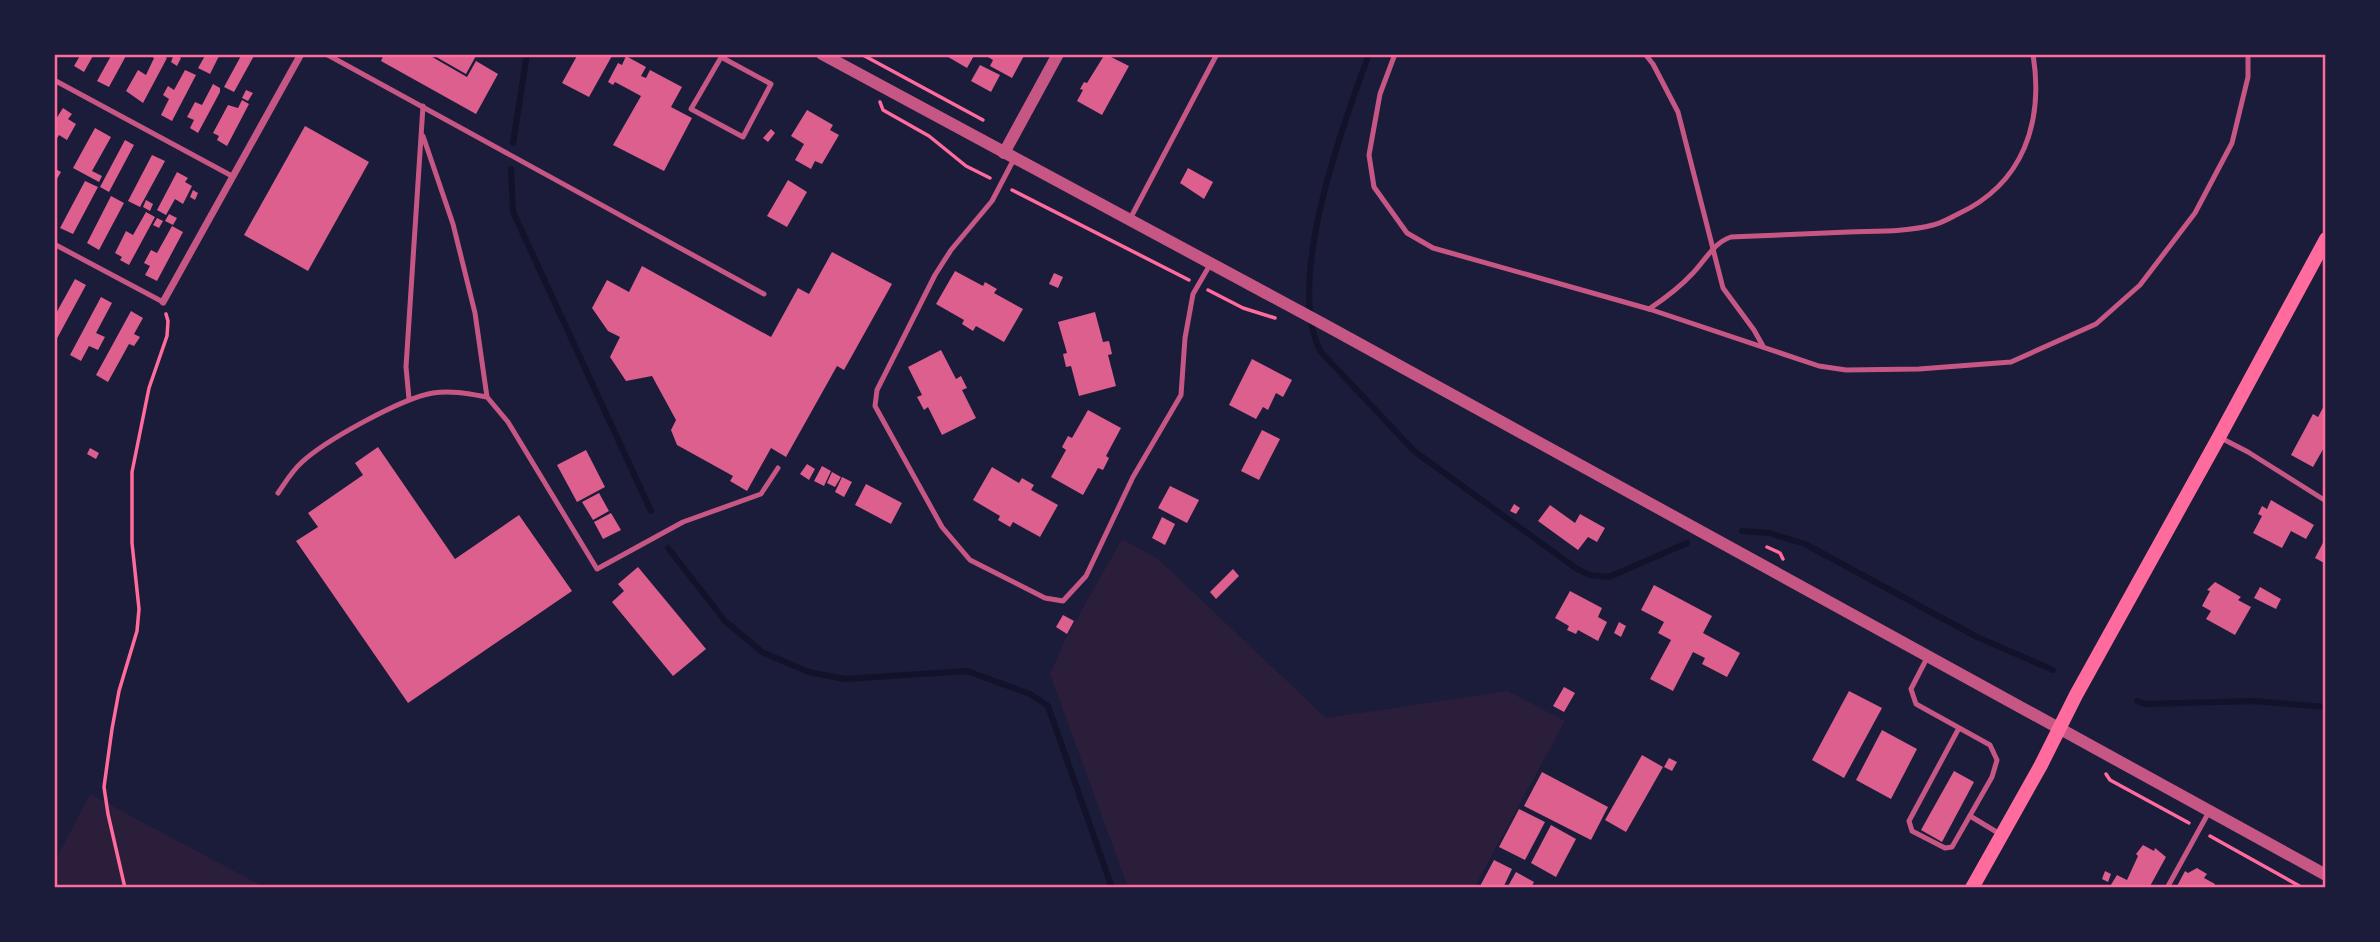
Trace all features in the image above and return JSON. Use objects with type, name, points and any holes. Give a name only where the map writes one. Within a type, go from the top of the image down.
[{"type":"main road","points":[[1972,888],[2326,239]]},
{"type":"street","points":[[163,302],[301,54]]},
{"type":"street","points":[[822,54],[1327,326],[2326,875]]},
{"type":"street","points":[[1009,156],[1058,54]]},
{"type":"lane","points":[[327,54],[764,295]]},
{"type":"lane","points":[[1130,219],[1217,54]]},
{"type":"lane","points":[[1395,54],[1380,94],[1368,155],[1374,187],[1407,233],[1433,248],[1649,309],[1819,366],[1846,370],[1919,369],[2011,362],[2096,324],[2140,285],[2195,213],[2232,144],[2248,77],[2248,54]]},
{"type":"lane","points":[[1645,54],[1678,112],[1723,288],[1755,330],[1763,346]]},
{"type":"lane","points":[[1649,309],[1692,274],[1722,240],[1731,237],[1889,231],[1935,225],[1975,206],[2004,182],[2023,154],[2034,114],[2036,72],[2033,54]]},
{"type":"lane","points":[[722,56],[771,84],[743,136],[691,109],[722,56]]},
{"type":"lane","points":[[54,80],[232,176]]},
{"type":"lane","points":[[410,399],[406,368],[422,106]]},
{"type":"lane","points":[[421,131],[453,224],[475,313],[487,397],[508,422],[597,569],[683,522],[761,494],[778,468]]},
{"type":"lane","points":[[1009,156],[1001,184],[992,201],[951,250],[935,275],[874,400],[942,527],[970,560],[1045,598],[1063,601],[1076,590],[1086,576],[1133,477],[1181,395],[1185,338],[1193,294],[1211,263]]},
{"type":"lane","points":[[54,244],[163,302]]},
{"type":"lane","points":[[278,493],[300,463],[342,435],[410,399],[435,393],[487,397]]},
{"type":"lane","points":[[2219,437],[2326,501]]},
{"type":"lane","points":[[1928,655],[1911,689],[1916,704],[1990,745],[1997,760],[1992,777],[1952,847],[1945,848],[1912,831],[1909,821],[1959,728]]},
{"type":"lane","points":[[2167,888],[2210,810]]},
{"type":"lane","points":[[1970,816],[2002,835]]},
{"type":"path","points":[[883,110],[929,136],[966,166],[1242,308],[1282,321]]},
{"type":"path","points":[[125,888],[104,787],[120,691],[139,609],[132,543],[132,472],[149,388],[167,335],[169,321],[163,302]]},
{"type":"shaded area","points":[[1122,539],[1157,558],[1326,718],[1508,691],[1565,721],[1474,888],[1128,888],[1050,674],[1066,638]]},
{"type":"shaded area","points":[[90,794],[266,888],[54,888],[54,863]]},
{"type":"building","points":[[81,54],[94,54],[84,72],[74,66]]},
{"type":"building","points":[[112,54],[127,54],[109,87],[97,81]]},
{"type":"building","points":[[152,54],[161,54],[167,58],[143,103],[126,91],[138,70],[146,75],[154,58]]},
{"type":"building","points":[[174,54],[181,58],[177,66],[171,62]]},
{"type":"building","points":[[206,54],[220,54],[210,74],[198,68]]},
{"type":"building","points":[[242,54],[255,54],[234,92],[224,87]]},
{"type":"building","points":[[384,54],[427,54],[467,77],[476,61],[498,74],[476,114],[381,61]]},
{"type":"building","points":[[431,54],[477,54],[466,74]]},
{"type":"building","points":[[578,54],[613,54],[589,97],[562,83]]},
{"type":"building","points":[[943,54],[975,54],[967,68]]},
{"type":"building","points":[[983,54],[1025,54],[1012,78],[990,66],[993,60]]},
{"type":"building","points":[[1105,54],[1129,66],[1102,115],[1077,101],[1084,82],[1087,83]]},
{"type":"building","points":[[626,56],[646,67],[641,76],[646,78],[650,70],[682,87],[671,107],[692,118],[664,171],[613,145],[641,96],[615,82],[613,85],[608,82],[618,63],[622,65]]},
{"type":"building","points":[[980,65],[1000,75],[991,92],[971,81]]},
{"type":"building","points":[[185,70],[196,75],[172,121],[161,115],[169,99],[163,95],[168,86],[174,90]]},
{"type":"building","points":[[213,84],[220,88],[220,92],[198,133],[190,128],[194,120],[187,117],[195,102],[202,105]]},
{"type":"building","points":[[246,90],[253,93],[248,101],[242,98]]},
{"type":"building","points":[[242,100],[249,104],[227,146],[217,140],[219,136],[213,133],[228,105],[238,108]]},
{"type":"building","points":[[63,108],[72,114],[68,119],[76,124],[67,140],[59,135],[54,143],[54,122]]},
{"type":"building","points":[[807,110],[833,125],[830,130],[839,135],[822,164],[815,161],[811,169],[795,160],[804,144],[791,136]]},
{"type":"building","points":[[305,126],[369,162],[308,271],[244,235]]},
{"type":"building","points":[[95,128],[111,137],[92,171],[102,176],[99,182],[73,168]]},
{"type":"building","points":[[771,129],[775,133],[768,142],[763,138]]},
{"type":"building","points":[[125,140],[134,145],[109,192],[100,187]]},
{"type":"building","points":[[152,155],[165,161],[140,207],[128,201]]},
{"type":"building","points":[[54,168],[61,172],[54,184]]},
{"type":"building","points":[[1188,168],[1213,182],[1204,199],[1180,183]]},
{"type":"building","points":[[177,172],[188,178],[185,182],[192,186],[183,204],[175,199],[166,215],[157,210]]},
{"type":"building","points":[[788,180],[807,192],[787,227],[767,216]]},
{"type":"building","points":[[85,181],[98,187],[73,234],[60,228]]},
{"type":"building","points":[[193,190],[198,193],[195,200],[190,197]]},
{"type":"building","points":[[111,196],[124,203],[99,250],[87,243]]},
{"type":"building","points":[[146,200],[153,204],[150,211],[143,207]]},
{"type":"building","points":[[146,212],[155,217],[129,265],[115,253],[126,231],[133,235]]},
{"type":"building","points":[[169,214],[177,218],[173,225],[165,221]]},
{"type":"building","points":[[157,218],[163,221],[159,228],[153,225]]},
{"type":"building","points":[[172,226],[183,232],[157,281],[145,275],[150,266],[144,263],[151,250],[157,253]]},
{"type":"building","points":[[832,252],[892,284],[844,370],[837,366],[786,457],[771,448],[747,491],[730,481],[733,476],[677,445],[671,430],[676,420],[652,376],[626,381],[610,357],[620,337],[608,331],[592,308],[607,280],[629,292],[642,266],[771,337],[798,288],[809,294]]},
{"type":"building","points":[[955,271],[983,286],[985,282],[997,289],[994,293],[1023,309],[1004,342],[976,326],[973,331],[962,324],[964,320],[936,304]]},
{"type":"building","points":[[1054,273],[1063,277],[1058,288],[1049,284]]},
{"type":"building","points":[[75,279],[86,285],[54,344],[54,317]]},
{"type":"building","points":[[101,297],[112,303],[96,333],[105,337],[98,350],[89,346],[81,361],[70,355]]},
{"type":"building","points":[[131,311],[143,318],[134,334],[140,337],[134,346],[129,344],[108,382],[96,375]]},
{"type":"building","points":[[1095,312],[1103,342],[1109,341],[1112,354],[1108,355],[1116,386],[1079,396],[1071,366],[1066,367],[1063,354],[1067,353],[1058,322]]},
{"type":"building","points":[[941,350],[956,379],[961,376],[967,388],[962,390],[976,418],[942,435],[928,407],[924,410],[917,397],[922,395],[908,367]]},
{"type":"building","points":[[1252,359],[1292,380],[1283,397],[1276,393],[1268,410],[1263,407],[1256,419],[1229,405]]},
{"type":"building","points":[[2326,402],[2326,444],[2313,467],[2291,455],[2313,414],[2318,417]]},
{"type":"building","points":[[1088,410],[1121,428],[1106,456],[1109,458],[1103,470],[1098,468],[1083,495],[1051,477],[1066,450],[1062,447],[1068,436],[1072,438]]},
{"type":"building","points":[[1262,430],[1280,439],[1259,480],[1241,471]]},
{"type":"building","points":[[378,447],[455,559],[519,515],[572,591],[408,703],[296,541],[318,527],[308,513],[363,475],[355,463]]},
{"type":"building","points":[[90,448],[99,453],[96,459],[87,454]]},
{"type":"building","points":[[586,450],[605,487],[577,502],[557,465]]},
{"type":"building","points":[[807,464],[815,469],[809,480],[800,474]]},
{"type":"building","points":[[822,466],[831,471],[824,486],[814,481]]},
{"type":"building","points":[[992,467],[1019,483],[1022,478],[1034,485],[1031,490],[1058,505],[1040,537],[1013,522],[1010,527],[998,520],[1000,516],[973,500]]},
{"type":"building","points":[[832,472],[841,477],[835,487],[827,483]]},
{"type":"building","points":[[842,477],[852,482],[844,497],[835,492]]},
{"type":"building","points":[[866,484],[902,503],[891,524],[855,505]]},
{"type":"building","points":[[1170,486],[1199,500],[1187,523],[1158,508]]},
{"type":"building","points":[[599,493],[609,511],[593,520],[582,502]]},
{"type":"building","points":[[2271,500],[2314,525],[2306,539],[2291,531],[2282,548],[2253,533],[2262,516],[2258,514],[2262,506],[2267,509]]},
{"type":"building","points":[[1514,504],[1520,508],[1516,514],[1510,511]]},
{"type":"building","points":[[1550,505],[1575,523],[1580,514],[1605,528],[1597,542],[1588,537],[1578,550],[1538,521]]},
{"type":"building","points":[[611,513],[621,530],[603,539],[594,522]]},
{"type":"building","points":[[1162,517],[1175,524],[1165,545],[1152,538]]},
{"type":"building","points":[[2326,537],[2326,564],[2315,558]]},
{"type":"building","points":[[638,567],[706,649],[673,676],[612,602],[624,591],[618,584]]},
{"type":"building","points":[[1233,569],[1239,576],[1216,599],[1210,592]]},
{"type":"building","points":[[2215,582],[2241,597],[2238,600],[2251,607],[2235,635],[2206,619],[2211,611],[2202,606],[2210,591],[2207,590]]},
{"type":"building","points":[[1654,585],[1712,616],[1703,633],[1740,653],[1727,677],[1702,664],[1705,658],[1693,652],[1673,691],[1650,679],[1671,640],[1658,633],[1664,622],[1641,610]]},
{"type":"building","points":[[2260,587],[2281,599],[2276,609],[2254,598]]},
{"type":"building","points":[[1570,591],[1602,608],[1598,617],[1607,622],[1598,641],[1578,630],[1576,634],[1567,630],[1569,626],[1555,618]]},
{"type":"building","points":[[1063,615],[1074,621],[1067,634],[1056,627]]},
{"type":"building","points":[[1619,622],[1626,626],[1621,637],[1614,633]]},
{"type":"building","points":[[1564,687],[1575,693],[1564,712],[1553,706]]},
{"type":"building","points":[[1849,691],[1882,708],[1844,778],[1812,760]]},
{"type":"building","points":[[1882,730],[1917,749],[1891,799],[1856,780]]},
{"type":"building","points":[[1642,755],[1663,767],[1626,832],[1605,820]]},
{"type":"building","points":[[1669,758],[1677,762],[1672,771],[1664,767]]},
{"type":"building","points":[[1954,771],[1974,782],[1942,842],[1921,830]]},
{"type":"building","points":[[1542,772],[1608,807],[1591,840],[1524,806]]},
{"type":"building","points":[[1519,809],[1545,822],[1525,860],[1499,847]]},
{"type":"building","points":[[1551,825],[1576,839],[1556,877],[1531,863]]},
{"type":"building","points":[[2143,845],[2154,851],[2155,848],[2166,857],[2149,888],[2109,888],[2117,875],[2127,880],[2138,856],[2136,854]]},
{"type":"building","points":[[1494,860],[1512,869],[1503,888],[1479,888]]},
{"type":"building","points":[[2197,868],[2207,874],[2204,878],[2215,884],[2213,888],[2176,888],[2185,871],[2188,873]]},
{"type":"building","points":[[2105,871],[2111,874],[2108,882],[2102,879]]},
{"type":"building","points":[[1516,872],[1534,882],[1531,888],[1507,888]]},
{"type":"waterway","points":[[513,143],[527,54]]},
{"type":"waterway","points":[[1369,54],[1333,161],[1313,246],[1309,287],[1311,323],[1321,352],[1414,451],[1577,569],[1590,575],[1609,577],[1687,543]]},
{"type":"waterway","points":[[511,169],[513,212],[651,511]]},
{"type":"waterway","points":[[1742,531],[1769,533],[1805,544],[1977,637],[2053,670]]},
{"type":"waterway","points":[[668,548],[725,621],[762,652],[809,672],[845,679],[967,671],[1030,694],[1048,706],[1112,888]]},
{"type":"waterway","points":[[2137,701],[2146,704],[2253,701],[2326,707]]}]
